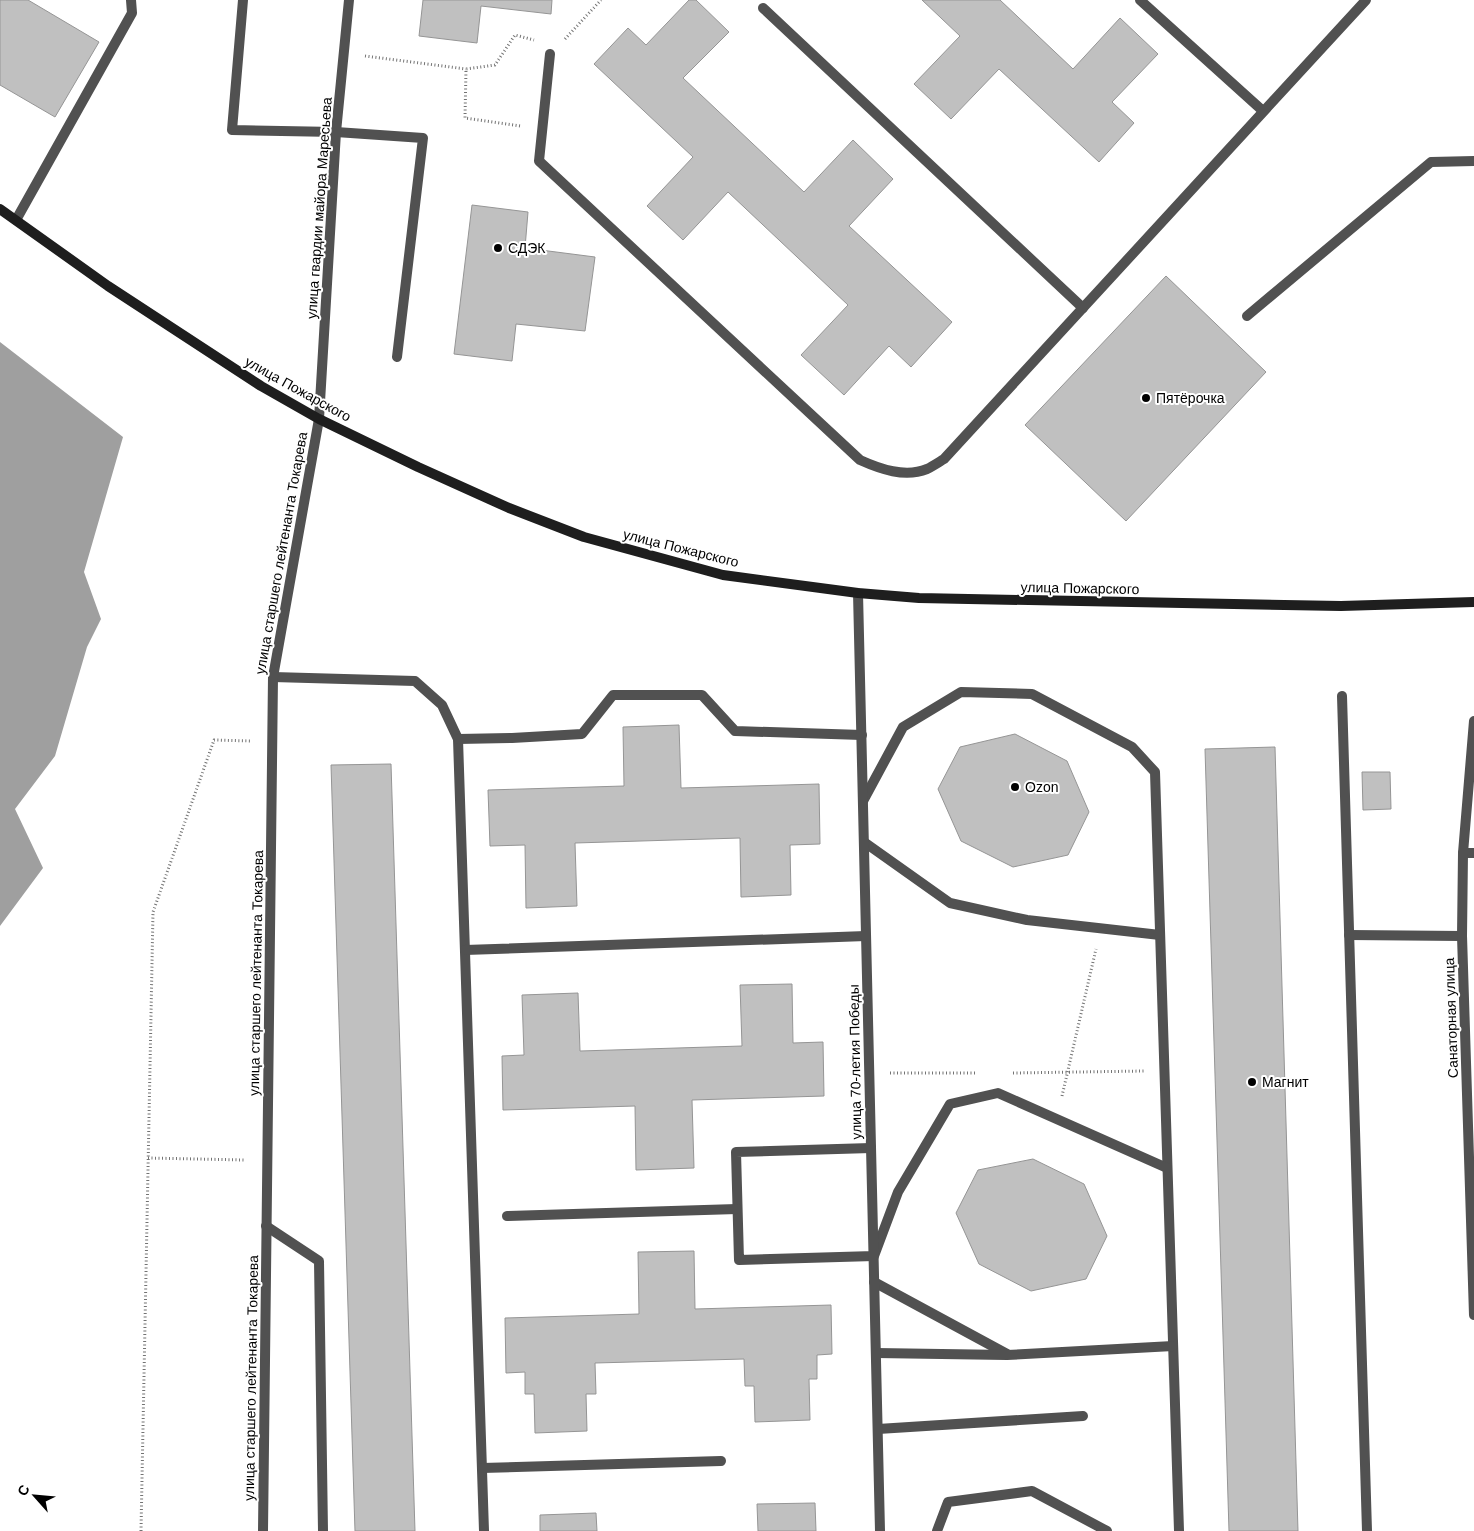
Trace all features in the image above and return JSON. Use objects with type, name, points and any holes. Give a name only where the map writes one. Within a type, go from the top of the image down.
[{"type":"street","points":[[16,220],[132,13],[131,0]]},
{"type":"street","points":[[243,0],[232,130],[336,132],[423,138],[397,358]]},
{"type":"street","name":"улица гвардии майора Маресьева","points":[[319,419],[336,132],[349,0]]},
{"type":"street","points":[[1140,0],[1264,112]]},
{"type":"street","points":[[550,54],[539,161],[860,460],[880,469],[906,473],[925,470],[944,459],[1366,0]]},
{"type":"street","points":[[763,8],[1083,308]]},
{"type":"street","points":[[1247,316],[1431,162],[1474,161]]},
{"type":"street","name":"улица Пожарского","points":[[0,209],[108,286],[191,341],[261,386],[319,419],[500,504],[584,537],[723,575],[858,593],[918,598],[1139,604],[1341,606],[1474,602]]},
{"type":"street","name":"улица старшего лейтенанта Токарева","points":[[263,1531],[273,677],[319,419]]},
{"type":"street","name":"улица 70-летия Победы","points":[[858,593],[880,1531]]},
{"type":"street","points":[[273,677],[415,681],[442,705],[458,739],[484,1531]]},
{"type":"street","points":[[863,801],[903,727],[961,692],[1032,694],[1132,747],[1155,772],[1179,1531]]},
{"type":"street","points":[[458,739],[582,734],[613,695],[702,695],[735,732],[862,735]]},
{"type":"street","points":[[1342,696],[1367,1531]]},
{"type":"street","name":"Санаторная улица","points":[[1474,721],[1463,853],[1462,936],[1472,1156],[1474,1314]]},
{"type":"street","points":[[864,842],[950,903],[1027,920],[1160,935]]},
{"type":"street","points":[[1463,853],[1474,853]]},
{"type":"street","points":[[1349,935],[1462,936]]},
{"type":"street","points":[[465,950],[866,936]]},
{"type":"street","points":[[871,1148],[736,1152],[739,1260],[874,1256],[898,1192],[950,1104],[998,1093],[1168,1168]]},
{"type":"street","points":[[506,1216],[737,1209]]},
{"type":"street","points":[[266,1226],[319,1261],[323,1531]]},
{"type":"street","points":[[874,1282],[1007,1355]]},
{"type":"street","points":[[876,1353],[1007,1355],[1173,1346]]},
{"type":"street","points":[[878,1429],[1083,1416]]},
{"type":"street","points":[[482,1468],[721,1461]]},
{"type":"street","points":[[937,1531],[948,1502],[1032,1491],[1107,1531]]},
{"type":"path","points":[[550,54],[601,0]]},
{"type":"path","points":[[344,53],[466,70],[494,65],[515,35],[558,46]]},
{"type":"path","points":[[466,70],[465,118],[542,130]]},
{"type":"path","points":[[142,1531],[153,912],[214,740],[272,742]]},
{"type":"path","points":[[1056,1119],[1101,928]]},
{"type":"path","points":[[1008,1073],[1164,1071]]},
{"type":"path","points":[[870,1073],[978,1073]]},
{"type":"path","points":[[148,1158],[267,1160]]},
{"type":"shaded area","points":[[0,342],[123,437],[84,572],[101,619],[87,647],[55,756],[15,809],[43,868],[0,926]]},
{"type":"building","points":[[0,0],[28,0],[99,42],[55,117],[0,85]]},
{"type":"building","points":[[423,0],[552,0],[551,14],[481,6],[477,43],[419,36]]},
{"type":"building","points":[[689,0],[696,0],[729,32],[683,78],[804,192],[853,140],[893,179],[849,226],[952,322],[911,367],[889,346],[844,395],[801,355],[848,305],[728,192],[683,240],[647,206],[693,157],[594,64],[628,28],[646,45]]},
{"type":"building","points":[[922,0],[1000,0],[1073,69],[1120,18],[1158,54],[1112,102],[1134,123],[1099,162],[999,69],[951,119],[914,84],[960,36]]},
{"type":"building","points":[[472,205],[528,212],[525,248],[595,257],[585,331],[516,324],[512,361],[454,354]]},
{"type":"building","name":"Пятёрочка","points":[[1166,276],[1266,372],[1126,521],[1025,425]]},
{"type":"building","points":[[679,725],[681,788],[819,784],[820,844],[790,845],[791,895],[741,897],[740,838],[575,843],[577,906],[526,908],[525,845],[490,846],[488,790],[624,786],[623,727]]},
{"type":"building","points":[[1015,734],[1067,761],[1089,812],[1068,855],[1013,867],[961,841],[938,789],[960,747]]},
{"type":"building","points":[[1275,747],[1298,1531],[1229,1531],[1205,749]]},
{"type":"building","points":[[391,764],[415,1531],[355,1531],[331,765]]},
{"type":"building","points":[[1362,772],[1390,772],[1391,809],[1363,810]]},
{"type":"building","points":[[792,984],[793,1043],[823,1042],[824,1096],[692,1100],[694,1168],[636,1170],[635,1106],[503,1110],[502,1056],[524,1055],[522,995],[578,993],[580,1051],[742,1046],[740,985]]},
{"type":"building","points":[[1033,1159],[1084,1184],[1107,1236],[1086,1279],[1031,1291],[979,1264],[956,1213],[978,1170]]},
{"type":"building","points":[[694,1251],[695,1309],[831,1305],[832,1354],[817,1355],[817,1379],[809,1379],[810,1420],[755,1422],[754,1386],[745,1386],[744,1359],[595,1363],[596,1394],[586,1394],[587,1431],[535,1433],[534,1394],[525,1394],[525,1372],[506,1373],[505,1318],[639,1314],[638,1252]]},
{"type":"building","points":[[815,1503],[816,1531],[758,1531],[757,1504]]},
{"type":"building","points":[[596,1513],[597,1531],[540,1531],[540,1515]]},
{"type":"place","name":"СДЭК","points":[[498,248]]},
{"type":"place","name":"Пятёрочка","points":[[1146,398]]},
{"type":"place","name":"Ozon","points":[[1015,787]]},
{"type":"place","name":"Магнит","points":[[1252,1082]]}]
